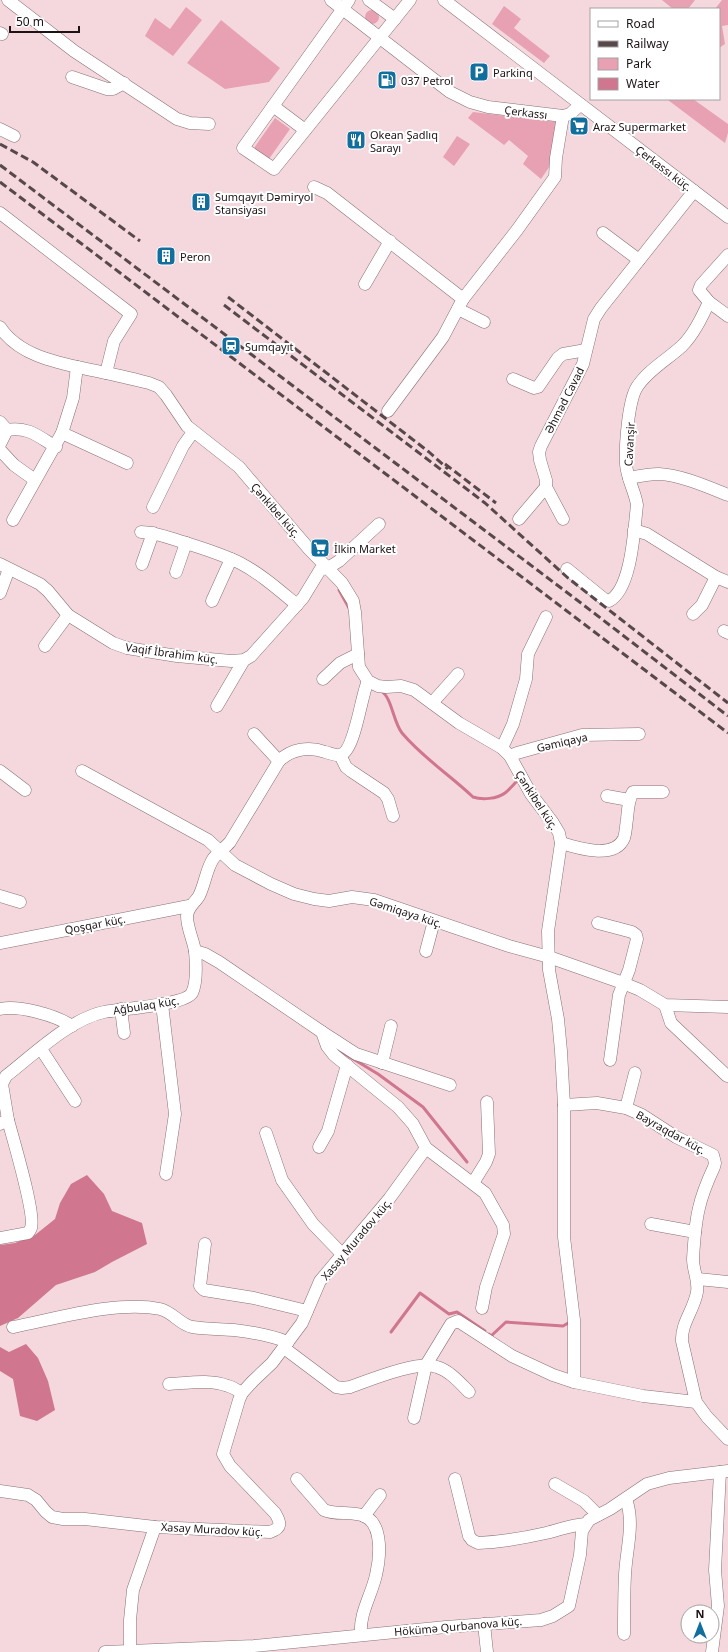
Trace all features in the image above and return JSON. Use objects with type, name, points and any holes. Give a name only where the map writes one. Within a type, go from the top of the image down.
[{"type":"street","points":[[9,0],[74,51],[177,119],[190,123],[209,124]]},
{"type":"street","name":"Çerkassı","points":[[331,0],[346,5],[380,38],[450,92],[470,102],[488,107],[563,116],[570,114],[580,105]]},
{"type":"street","points":[[369,0],[395,19]]},
{"type":"street","points":[[346,5],[243,148],[274,169],[410,0]]},
{"type":"street","points":[[444,0],[580,105]]},
{"type":"street","points":[[72,77],[107,89],[124,83]]},
{"type":"street","name":"Çerkassı küç.","points":[[580,105],[728,217]]},
{"type":"street","points":[[273,106],[305,130]]},
{"type":"street","points":[[388,411],[443,336],[460,304],[517,230],[555,177],[556,158],[563,116]]},
{"type":"street","points":[[0,129],[14,136]]},
{"type":"street","points":[[314,187],[327,193],[390,241],[460,304],[484,322]]},
{"type":"street","name":"Əhməd Cavad","points":[[563,519],[546,487],[546,480],[539,452],[541,446],[578,374],[594,319],[601,308],[694,191]]},
{"type":"street","points":[[0,212],[131,314],[114,341],[106,373]]},
{"type":"street","points":[[603,233],[639,260]]},
{"type":"street","points":[[365,284],[390,241]]},
{"type":"street","points":[[728,256],[701,285],[699,290],[709,302],[728,316]]},
{"type":"street","name":"Cavanşir","points":[[567,569],[604,599],[609,601],[613,599],[622,587],[627,574],[637,505],[626,465],[627,437],[633,395],[642,381],[687,341],[709,302]]},
{"type":"street","name":"Çənkibel küç.","points":[[0,327],[16,344],[28,352],[43,358],[149,383],[159,387],[187,426],[239,467],[309,549],[342,583],[353,601],[361,672],[368,681],[378,686],[408,687],[459,723],[506,752],[532,794],[559,833],[561,844],[548,931],[549,957],[558,1020],[564,1105],[564,1238],[574,1320],[574,1382]]},
{"type":"street","points":[[513,379],[534,388],[538,387],[558,358],[571,352],[586,350]]},
{"type":"street","points":[[13,520],[34,480],[56,447],[62,433],[73,398],[77,367]]},
{"type":"street","points":[[0,444],[4,426],[26,430],[56,447]]},
{"type":"street","points":[[153,507],[183,446],[193,432]]},
{"type":"street","points":[[62,433],[127,463]]},
{"type":"street","points":[[0,450],[14,465],[34,480]]},
{"type":"street","points":[[629,478],[650,474],[662,474],[691,481],[728,495]]},
{"type":"street","points":[[519,519],[546,487]]},
{"type":"street","points":[[217,706],[244,660],[251,656],[297,605],[320,570],[328,568],[339,561],[379,524]]},
{"type":"street","points":[[634,530],[648,534],[716,577],[728,582]]},
{"type":"street","points":[[142,564],[147,533],[186,543],[240,563],[274,586],[297,605]]},
{"type":"street","points":[[176,572],[186,543]]},
{"type":"street","points":[[212,601],[231,559]]},
{"type":"street","points":[[0,593],[5,567]]},
{"type":"street","name":"Vaqif İbrahim küç.","points":[[5,567],[40,584],[48,591],[68,615],[113,643],[127,648],[177,656],[231,661],[244,660]]},
{"type":"street","points":[[693,614],[702,605],[716,577]]},
{"type":"street","points":[[45,646],[68,615]]},
{"type":"street","points":[[506,752],[526,679],[528,654],[546,617]]},
{"type":"street","points":[[323,679],[340,663],[358,654]]},
{"type":"street","points":[[432,703],[458,674]]},
{"type":"street","points":[[340,755],[346,749],[354,733],[364,689],[368,681]]},
{"type":"street","points":[[254,734],[279,761]]},
{"type":"street","name":"Gəmiqaya","points":[[506,752],[517,753],[582,735],[639,734]]},
{"type":"street","points":[[189,906],[199,895],[211,863],[220,851],[230,842],[279,761],[284,756],[299,750],[321,750],[340,755],[346,766],[351,771],[384,793],[388,799],[393,816]]},
{"type":"street","points":[[0,770],[25,790]]},
{"type":"street","name":"Gəmiqaya küç.","points":[[82,770],[208,840],[215,845],[234,865],[294,894],[329,901],[352,897],[374,900],[509,946],[549,957],[623,983],[665,1005],[728,1007]]},
{"type":"street","points":[[561,844],[580,849],[612,850],[617,847],[624,837],[631,793],[635,791],[663,792]]},
{"type":"street","points":[[607,796],[629,800]]},
{"type":"street","points":[[0,896],[20,902]]},
{"type":"street","name":"Qoşqar küç.","points":[[0,943],[189,906]]},
{"type":"street","name":"Ağbulaq küç.","points":[[4,1122],[2,1084],[6,1076],[72,1026],[97,1014],[121,1009],[162,1004],[183,1000],[189,997],[192,993],[194,985],[195,951],[187,914],[189,906]]},
{"type":"street","points":[[426,951],[434,921]]},
{"type":"street","points":[[598,923],[632,932],[636,935],[637,939],[629,970],[619,994],[610,1060]]},
{"type":"street","points":[[195,951],[205,954],[220,962],[356,1054],[450,1085]]},
{"type":"street","points":[[162,1004],[175,1114],[166,1174]]},
{"type":"street","points":[[665,1005],[671,1023],[727,1076]]},
{"type":"street","points":[[0,1009],[9,1007],[22,1008],[66,1022],[72,1026]]},
{"type":"street","points":[[121,1009],[124,1033]]},
{"type":"street","points":[[382,1063],[391,1026]]},
{"type":"street","points":[[322,1032],[327,1046],[334,1055],[398,1107],[413,1124],[426,1148],[473,1182],[485,1193],[492,1205],[503,1224],[504,1234],[486,1287],[482,1308]]},
{"type":"street","points":[[41,1049],[75,1101]]},
{"type":"street","points":[[319,1147],[328,1131],[347,1065]]},
{"type":"street","points":[[626,1108],[636,1073]]},
{"type":"street","points":[[473,1182],[486,1162],[489,1154],[487,1102]]},
{"type":"street","name":"Bayraqdar küç.","points":[[564,1105],[597,1103],[626,1108],[642,1115],[676,1137],[713,1155],[715,1163],[714,1167],[699,1207],[693,1261],[698,1279],[694,1303],[685,1321],[682,1341],[696,1402],[707,1417],[728,1439]]},
{"type":"street","points":[[0,1238],[28,1234],[31,1228],[31,1215],[27,1191],[4,1122]]},
{"type":"street","points":[[266,1133],[282,1180],[313,1224],[344,1255]]},
{"type":"street","name":"Xasay Muradov küç.","points":[[0,1491],[28,1495],[36,1500],[52,1517],[155,1527],[270,1532],[276,1530],[279,1526],[279,1520],[276,1513],[230,1466],[223,1454],[242,1393],[272,1363],[286,1345],[302,1323],[320,1281],[344,1255],[389,1199],[426,1148]]},
{"type":"street","points":[[651,1224],[696,1232]]},
{"type":"street","points":[[205,1244],[200,1286],[204,1290],[254,1298],[307,1311]]},
{"type":"street","points":[[698,1279],[728,1282]]},
{"type":"street","points":[[13,1327],[102,1310],[136,1307],[160,1310],[169,1313],[182,1323],[191,1327],[236,1330],[279,1339],[336,1387],[342,1388],[409,1368],[426,1365],[437,1367],[446,1371],[469,1392]]},
{"type":"street","points":[[414,1418],[426,1365],[451,1324],[458,1321],[512,1356],[538,1369],[574,1382],[643,1396],[696,1402]]},
{"type":"street","points":[[169,1384],[202,1382],[216,1383],[228,1386],[242,1393]]},
{"type":"street","points":[[455,1479],[469,1536],[472,1540],[478,1543],[518,1538],[546,1533],[573,1525],[585,1524],[626,1499],[638,1488],[657,1481],[724,1472],[715,1570],[718,1606],[712,1652]]},
{"type":"street","points":[[297,1479],[324,1510],[330,1513],[358,1514],[364,1516],[374,1524],[378,1532],[376,1574],[361,1621],[361,1634]]},
{"type":"street","points":[[555,1484],[584,1501],[598,1515]]},
{"type":"street","points":[[364,1516],[380,1495]]},
{"type":"street","points":[[624,1634],[625,1575],[631,1524],[626,1499]]},
{"type":"street","name":"Hökümə Qurbanova küç.","points":[[105,1652],[254,1646],[361,1634],[541,1620],[553,1616],[569,1606],[580,1555],[582,1531],[585,1524]]},
{"type":"street","points":[[130,1650],[130,1620],[133,1590],[155,1527]]},
{"type":"street","points":[[484,1624],[487,1652]]},
{"type":"green space","points":[[662,0],[695,0],[689,8],[672,8]]},
{"type":"green space","points":[[722,0],[728,0],[728,25],[722,26],[725,44],[720,47],[720,8],[716,8]]},
{"type":"green space","points":[[504,6],[521,19],[514,28],[550,56],[544,63],[492,24]]},
{"type":"green space","points":[[186,7],[202,20],[173,56],[145,36],[155,18],[170,29]]},
{"type":"green space","points":[[372,10],[377,12],[379,17],[377,22],[372,24],[367,22],[365,17],[367,12]]},
{"type":"green space","points":[[221,20],[280,68],[269,82],[225,89],[187,63]]},
{"type":"green space","points":[[668,100],[694,100],[728,124],[728,133],[725,143]]},
{"type":"green space","points":[[473,112],[557,122],[552,163],[541,179],[523,164],[528,156],[509,140],[504,145],[468,118]]},
{"type":"green space","points":[[275,118],[290,129],[269,159],[254,148]]},
{"type":"green space","points":[[457,136],[470,144],[454,166],[443,157]]},
{"type":"water","points":[[87,1175],[104,1194],[112,1211],[142,1223],[147,1244],[95,1272],[56,1285],[18,1318],[0,1326],[0,1245],[15,1243],[35,1235],[55,1219],[60,1203],[71,1184]]},
{"type":"water","points":[[26,1344],[38,1358],[48,1381],[55,1410],[37,1421],[20,1416],[13,1379],[0,1371],[0,1347],[9,1352]]},
{"type":"waterway","points":[[339,590],[349,608]]},
{"type":"waterway","points":[[381,691],[388,699],[396,723],[402,733],[410,742],[473,797],[485,799],[498,797],[506,792],[517,781]]},
{"type":"waterway","points":[[340,1051],[378,1074],[423,1107],[467,1162]]},
{"type":"waterway","points":[[391,1332],[420,1293],[449,1314],[457,1312],[485,1331]]},
{"type":"waterway","points":[[489,1334],[491,1336],[506,1322],[563,1326],[570,1322]]},
{"type":"railway","points":[[0,144],[33,162],[140,241]]},
{"type":"railway","points":[[0,165],[577,600],[728,716]]},
{"type":"railway","points":[[0,182],[728,733]]},
{"type":"railway","points":[[228,297],[429,452],[448,469]]},
{"type":"railway","points":[[224,305],[485,503],[568,578],[728,703]]},
{"type":"railway","points":[[445,464],[496,503]]},
{"type":"place","name":"Parkinq","points":[[479,72]]},
{"type":"place","name":"037 Petrol","points":[[387,80]]},
{"type":"place","name":"Araz Supermarket","points":[[579,126]]},
{"type":"place","name":"Okean Şadlıq Sarayı","points":[[356,140]]},
{"type":"place","name":"Sumqayıt Dəmiryol Stansiyası","points":[[201,202]]},
{"type":"place","name":"Peron","points":[[166,256]]},
{"type":"place","name":"Sumqayıt","points":[[231,346]]},
{"type":"place","name":"İlkin Market","points":[[320,548]]}]
